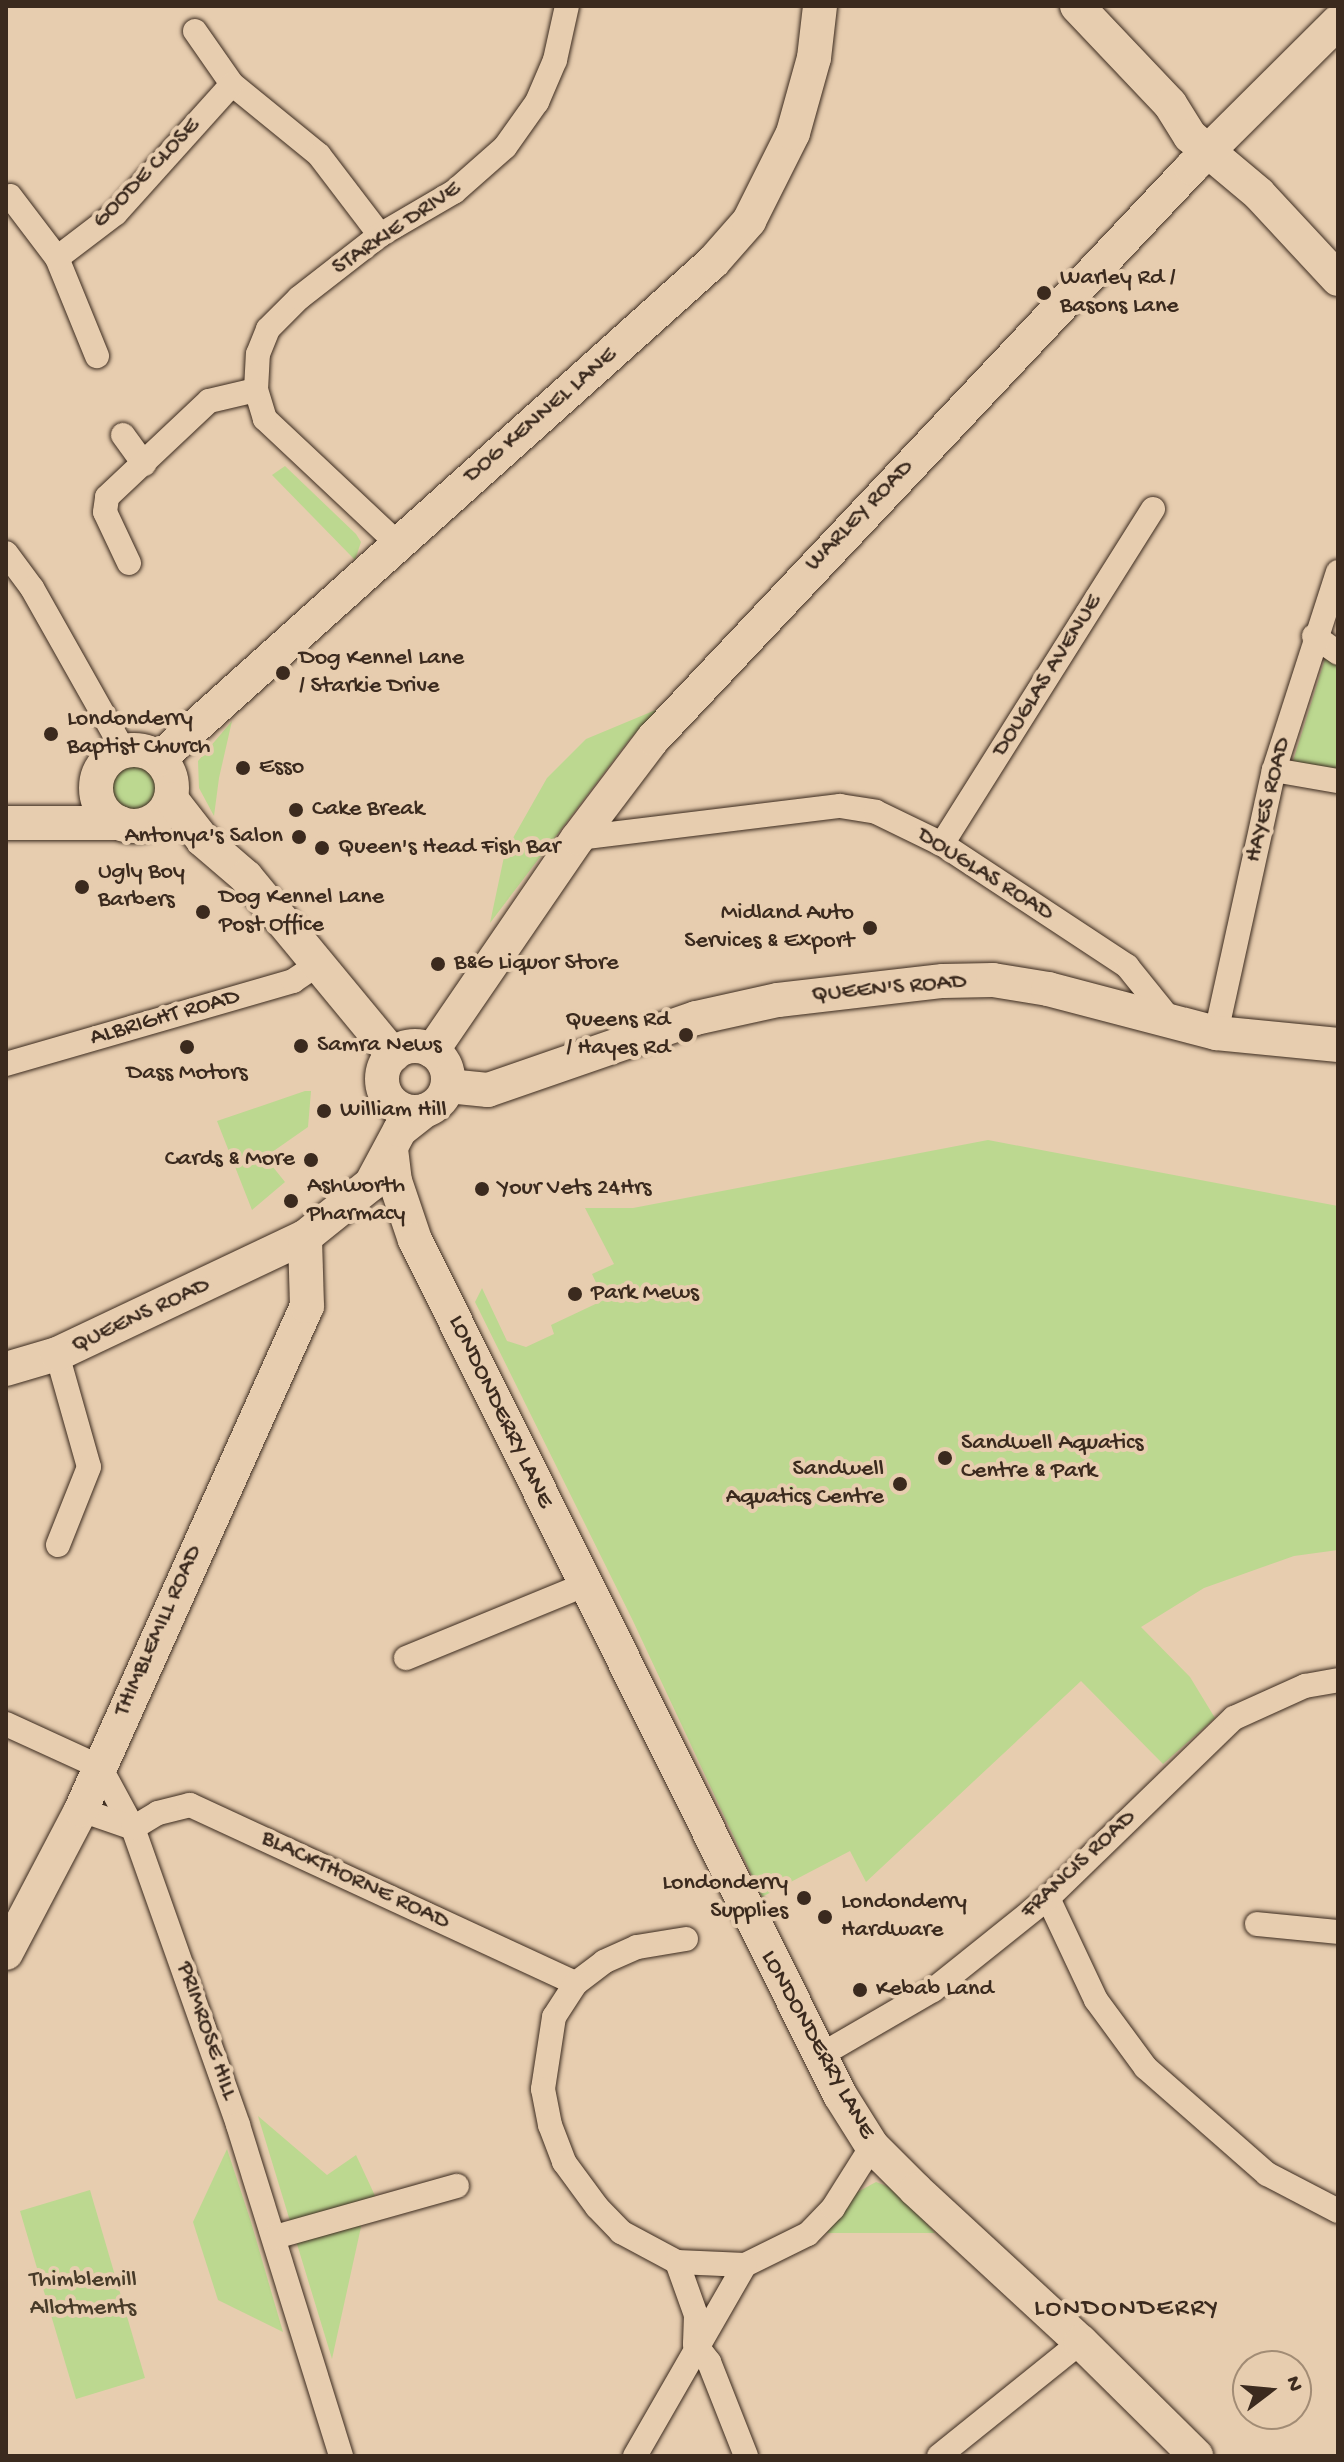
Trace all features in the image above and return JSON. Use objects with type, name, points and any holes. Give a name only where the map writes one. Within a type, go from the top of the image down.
[{"type":"street","name":"STARKIE DRIVE","points":[[396,542],[265,419],[256,390],[258,354],[268,329],[299,298],[380,235],[454,192],[505,147],[537,102],[555,60],[567,6]]},
{"type":"street","name":"DOG KENNEL LANE","points":[[159,759],[396,542],[655,316],[749,221],[804,99],[820,6]]},
{"type":"street","points":[[1077,6],[1170,104],[1207,121],[1214,145],[1338,279]]},
{"type":"street","name":"WARLEY ROAD","points":[[432,1051],[578,838],[653,739],[795,584],[1214,145],[1338,22]]},
{"type":"street","points":[[195,31],[232,84],[319,155],[380,235]]},
{"type":"street","name":"GOODE CLOSE","points":[[57,258],[116,213],[232,84]]},
{"type":"street","points":[[10,196],[57,258],[97,356]]},
{"type":"street","points":[[129,563],[105,512],[107,497],[209,401],[256,390]]},
{"type":"street","points":[[123,435],[144,464]]},
{"type":"street","name":"DOUGLAS AVENUE","points":[[942,844],[1153,509]]},
{"type":"street","points":[[6,553],[32,588],[124,751]]},
{"type":"street","name":"HAYES ROAD","points":[[1216,1033],[1274,770],[1314,636],[1338,572]]},
{"type":"street","points":[[1314,636],[1338,653]]},
{"type":"street","points":[[203,840],[123,824],[101,807],[96,793],[103,766],[124,751],[141,750],[159,759],[170,774],[171,799],[203,840],[246,877],[393,1055]]},
{"type":"street","points":[[1274,770],[1338,781]]},
{"type":"street","points":[[15,823],[96,793]]},
{"type":"street","points":[[15,823],[123,824],[153,820],[171,799]]},
{"type":"street","name":"DOUGLAS ROAD","points":[[578,838],[840,806],[876,812],[942,844],[1127,966],[1169,1018]]},
{"type":"street","name":"ALBRIGHT ROAD","points":[[6,1064],[293,981],[320,963]]},
{"type":"street","name":"QUEEN'S ROAD","points":[[448,1086],[488,1090],[696,1018],[878,985],[993,980],[1169,1018],[1216,1033],[1338,1045]]},
{"type":"street","points":[[307,1306],[294,1279],[273,1254],[305,1237],[371,1184],[400,1130],[435,1106],[448,1086],[444,1062],[432,1051],[413,1046],[393,1055],[383,1071],[388,1098],[372,1156],[351,1200]]},
{"type":"street","points":[[388,1098],[410,1112],[424,1111]]},
{"type":"street","name":"LONDONDERRY LANE","points":[[391,1149],[395,1181],[415,1240],[819,2056],[872,2146],[1081,2342],[1196,2456]]},
{"type":"street","name":"LONDONDERRY LANE","points":[[351,1200],[378,1210],[415,1240]]},
{"type":"street","name":"THIMBLEMILL ROAD","points":[[6,1953],[81,1810],[307,1306],[305,1237]]},
{"type":"street","name":"QUEENS ROAD","points":[[6,1369],[57,1354],[273,1254]]},
{"type":"street","points":[[57,1354],[89,1467],[58,1545]]},
{"type":"street","points":[[406,1658],[584,1585]]},
{"type":"street","name":"FRANCIS ROAD","points":[[819,2056],[933,1990],[1048,1898],[1234,1718],[1305,1686],[1338,1680]]},
{"type":"street","points":[[6,1724],[100,1767],[133,1828]]},
{"type":"street","name":"BLACKTHORNE ROAD","points":[[133,1828],[158,1813],[190,1805],[576,1983]]},
{"type":"street","points":[[81,1810],[133,1828]]},
{"type":"street","name":"PRIMROSE HILL","points":[[133,1828],[275,2237],[341,2456]]},
{"type":"street","points":[[1048,1898],[1096,2000],[1146,2068],[1267,2174],[1338,2211]]},
{"type":"street","points":[[1257,1924],[1338,1932]]},
{"type":"street","points":[[686,1939],[637,1947],[604,1962],[576,1983],[554,2017],[543,2089],[559,2153],[576,2183],[621,2232],[677,2262],[745,2265],[808,2234],[833,2208],[872,2146]]},
{"type":"street","points":[[275,2237],[457,2186]]},
{"type":"street","points":[[677,2262],[696,2315],[695,2344],[709,2362],[746,2456]]},
{"type":"street","points":[[635,2456],[663,2414],[695,2344],[745,2265]]},
{"type":"street","points":[[939,2456],[1081,2342]]},
{"type":"green space","points":[[285,466],[356,534],[361,542],[355,560],[272,475]]},
{"type":"green space","points":[[1326,656],[1338,664],[1338,771],[1293,761]]},
{"type":"green space","points":[[658,709],[629,740],[490,923],[505,852],[547,778],[586,739]]},
{"type":"green space","points":[[232,721],[214,816],[199,788],[198,761]]},
{"type":"green space","points":[[135,761],[153,769],[161,787],[153,805],[135,813],[117,805],[109,787],[117,769]]},
{"type":"green space","points":[[311,1091],[308,1127],[265,1157],[285,1182],[252,1210],[217,1121]]},
{"type":"green space","name":"Sandwell Aquatics Centre & Park","points":[[988,1140],[1338,1206],[1338,1550],[1294,1556],[1204,1588],[1141,1627],[1190,1677],[1215,1718],[1163,1764],[1081,1681],[866,1882],[850,1851],[762,1897],[633,1621],[475,1302],[482,1288],[507,1341],[526,1347],[554,1334],[551,1325],[604,1300],[592,1274],[614,1264],[585,1208],[633,1208]]},
{"type":"green space","points":[[258,2116],[327,2175],[356,2155],[377,2200],[356,2207],[361,2227],[332,2359]]},
{"type":"green space","points":[[227,2149],[283,2332],[218,2300],[193,2222]]},
{"type":"green space","points":[[876,2182],[895,2189],[935,2233],[827,2233],[854,2194]]},
{"type":"green space","name":"Thimblemill Allotments","points":[[90,2190],[145,2378],[76,2399],[20,2211]]},
{"type":"place","name":"Warley Rd / Basons Lane","points":[[1044,293]]},
{"type":"place","name":"Dog Kennel Lane / Starkie Drive","points":[[283,673]]},
{"type":"place","name":"Londonderry Baptist Church","points":[[51,734]]},
{"type":"place","name":"Esso","points":[[243,768]]},
{"type":"place","name":"Cake Break","points":[[296,810]]},
{"type":"place","name":"Antonya's Salon","points":[[299,837]]},
{"type":"place","name":"Queen's Head Fish Bar","points":[[322,848]]},
{"type":"place","name":"Ugly Boy Barbers","points":[[82,887]]},
{"type":"place","name":"Dog Kennel Lane Post Office","points":[[203,912]]},
{"type":"place","name":"Midland Auto Services & Export","points":[[870,928]]},
{"type":"place","name":"B&G Liquor Store","points":[[438,964]]},
{"type":"place","name":"Queens Rd / Hayes Rd","points":[[686,1035]]},
{"type":"place","name":"Samra News","points":[[301,1046]]},
{"type":"place","name":"Dass Motors","points":[[187,1047]]},
{"type":"place","name":"William Hill","points":[[324,1111]]},
{"type":"place","name":"Cards & More","points":[[311,1160]]},
{"type":"place","name":"Your Vets 24Hrs","points":[[482,1189]]},
{"type":"place","name":"Ashworth Pharmacy","points":[[291,1201]]},
{"type":"place","name":"Park Mews","points":[[575,1294]]},
{"type":"place","name":"Sandwell Aquatics Centre & Park","points":[[945,1458]]},
{"type":"place","name":"Sandwell Aquatics Centre","points":[[900,1484]]},
{"type":"place","name":"Londonderry Supplies","points":[[804,1898]]},
{"type":"place","name":"Londonderry Hardware","points":[[825,1917]]},
{"type":"place","name":"Kebab Land","points":[[860,1990]]},
{"type":"district","name":"LONDONDERRY","points":[[1127,2310]]}]
